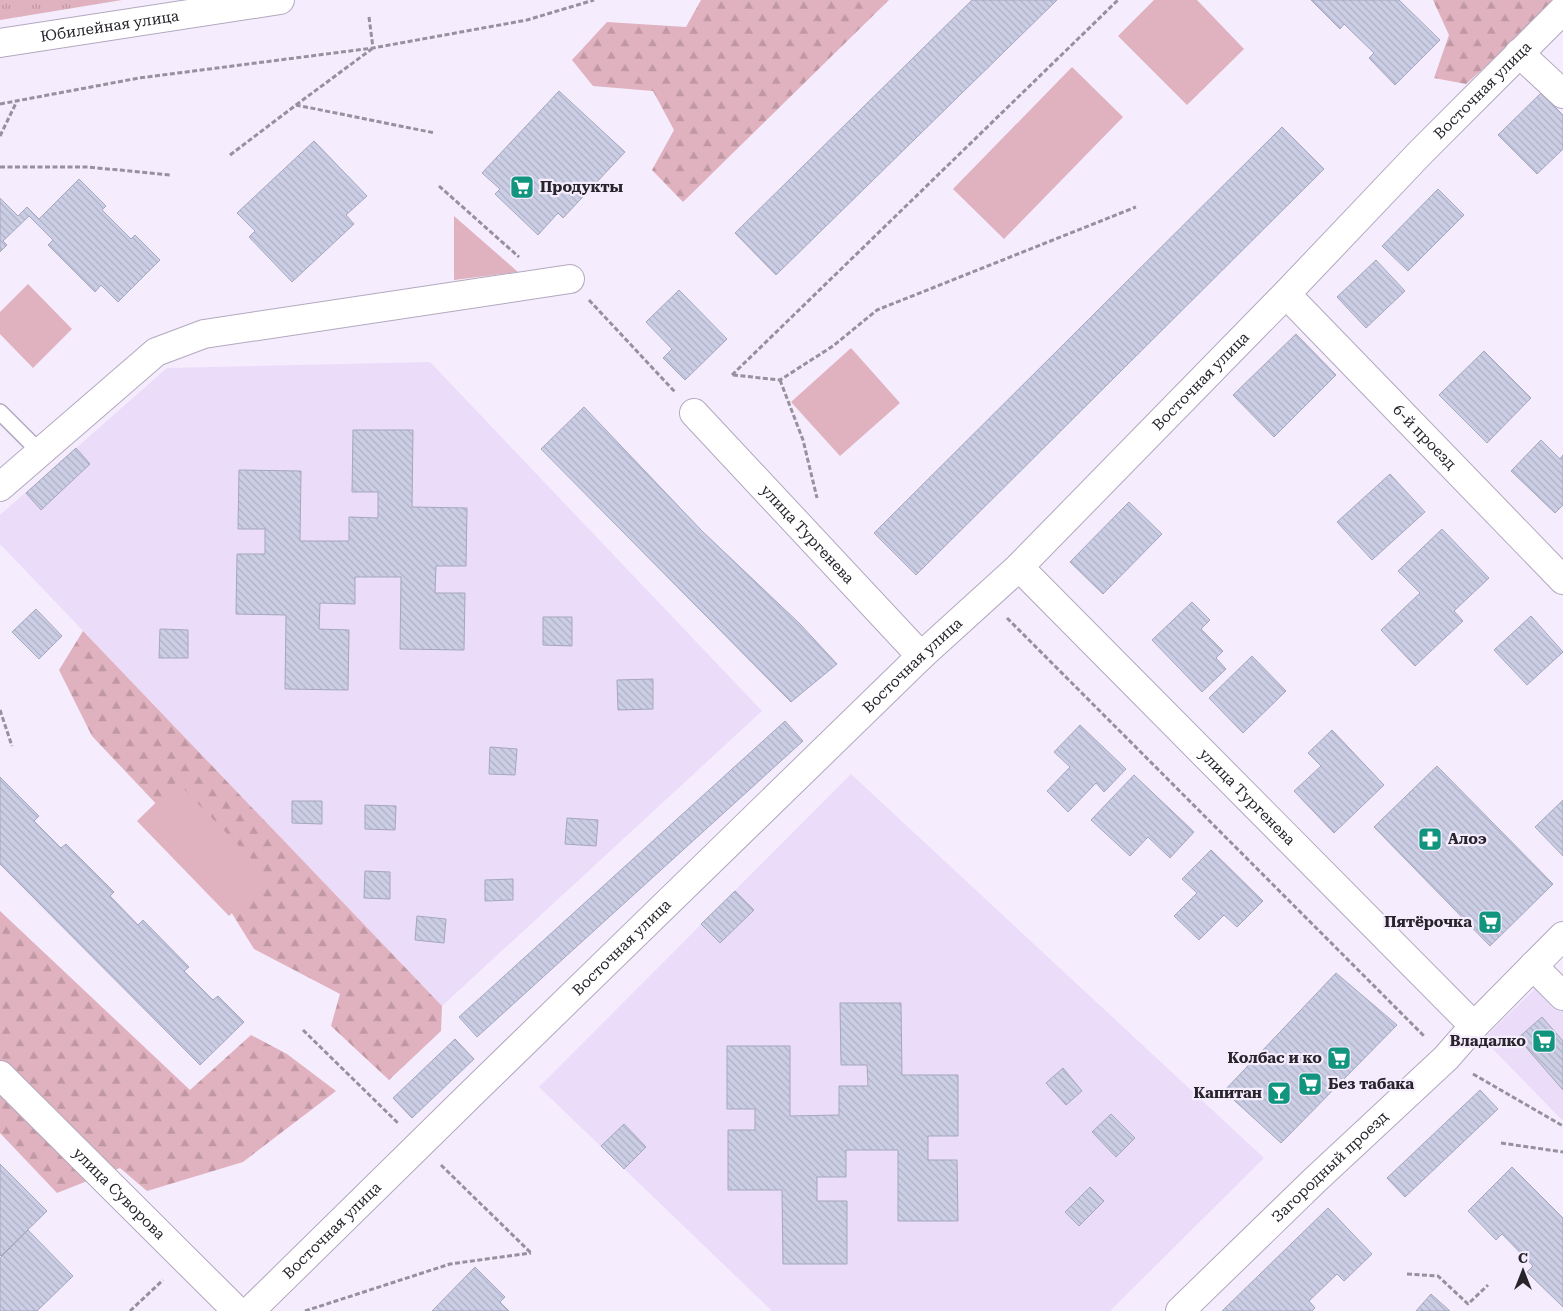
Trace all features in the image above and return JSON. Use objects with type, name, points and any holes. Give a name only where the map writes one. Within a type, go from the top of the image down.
[{"type":"street","name":"Юбилейная улица","points":[[0,43],[280,0]]},
{"type":"street","name":"Восточная улица","points":[[250,1311],[921,656],[1019,567],[1286,294],[1420,152],[1563,10]]},
{"type":"street","points":[[1519,53],[1563,94]]},
{"type":"street","points":[[0,487],[156,352],[204,334],[559,281]]},
{"type":"street","name":"6-й проезд","points":[[1286,294],[1563,580]]},
{"type":"street","name":"улица Тургенева","points":[[694,412],[921,656]]},
{"type":"street","name":"улица Тургенева","points":[[1019,567],[1474,1026]]},
{"type":"street","name":"Загородный проезд","points":[[1180,1311],[1315,1180],[1446,1058],[1474,1026],[1563,936]]},
{"type":"street","points":[[1533,966],[1563,996]]},
{"type":"street","name":"улица Суворова","points":[[0,1075],[237,1311]]},
{"type":"lane","points":[[0,412],[40,452]]},
{"type":"path","points":[[0,104],[139,78],[373,48],[527,20],[594,0]]},
{"type":"path","points":[[1118,0],[732,375],[780,380],[833,346],[877,310],[1136,208]]},
{"type":"path","points":[[369,16],[373,48]]},
{"type":"path","points":[[230,155],[373,48]]},
{"type":"path","points":[[0,136],[16,101]]},
{"type":"path","points":[[296,106],[435,133]]},
{"type":"path","points":[[0,167],[88,167],[170,174]]},
{"type":"path","points":[[439,186],[559,281],[694,412]]},
{"type":"path","points":[[780,380],[803,440],[818,503]]},
{"type":"path","points":[[986,597],[1446,1058],[1563,1126]]},
{"type":"path","points":[[0,710],[12,746]]},
{"type":"path","points":[[303,1030],[531,1253],[450,1264],[305,1311]]},
{"type":"path","points":[[1500,1143],[1563,1152]]},
{"type":"path","points":[[130,1311],[186,1260]]},
{"type":"path","points":[[1407,1274],[1438,1276],[1468,1304],[1488,1285]]},
{"type":"shaded area","points":[[430,362],[762,711],[442,1006],[0,544],[0,515],[167,368]]},
{"type":"shaded area","points":[[851,774],[1264,1158],[1110,1311],[772,1311],[539,1087]]},
{"type":"shaded area","points":[[1539,985],[1563,1010],[1563,1121],[1483,1039]]},
{"type":"green space","points":[[0,0],[122,0],[0,20]]},
{"type":"green space","points":[[701,0],[889,0],[683,202],[652,170],[674,130],[653,91],[593,86],[572,60],[607,22],[686,27]]},
{"type":"green space","points":[[1154,0],[1197,0],[1244,49],[1187,105],[1118,36]]},
{"type":"green space","points":[[1433,0],[1559,0],[1466,84],[1434,78],[1449,35]]},
{"type":"green space","points":[[1072,67],[1123,117],[1004,239],[953,189]]},
{"type":"green space","points":[[454,216],[518,272],[454,280]]},
{"type":"green space","points":[[28,284],[72,329],[33,368],[0,334],[0,312]]},
{"type":"green space","points":[[851,348],[900,403],[840,456],[791,402]]},
{"type":"green space","points":[[83,631],[442,1006],[441,1031],[389,1080],[331,1026],[340,994],[254,949],[179,828],[92,736],[59,670]]},
{"type":"green space","points":[[177,782],[269,877],[229,916],[137,821]]},
{"type":"green space","points":[[0,911],[190,1090],[251,1035],[287,1054],[336,1091],[243,1162],[147,1191],[120,1168],[57,1193],[0,1133]]},
{"type":"building","points":[[972,0],[1057,0],[776,275],[735,233]]},
{"type":"building","points":[[1311,0],[1399,0],[1440,40],[1395,85],[1369,58],[1374,53],[1344,24],[1340,29]]},
{"type":"building","points":[[559,91],[625,152],[563,218],[558,213],[538,235],[495,194],[500,189],[482,173]]},
{"type":"building","points":[[1541,93],[1563,115],[1563,149],[1537,174],[1498,135]]},
{"type":"building","points":[[1282,127],[1324,169],[916,575],[874,533]]},
{"type":"building","points":[[314,141],[367,196],[346,215],[354,224],[292,282],[249,237],[255,231],[237,213]]},
{"type":"building","points":[[79,179],[106,206],[102,210],[131,239],[135,235],[160,260],[118,302],[101,285],[95,292],[48,245],[53,240],[29,216],[3,241],[7,245],[0,252],[0,198],[18,216],[27,207],[39,219]]},
{"type":"building","points":[[1438,189],[1464,215],[1408,271],[1382,246]]},
{"type":"building","points":[[1376,260],[1405,291],[1366,328],[1337,297]]},
{"type":"building","points":[[679,290],[727,339],[685,380],[663,358],[672,349],[646,322]]},
{"type":"building","points":[[1296,334],[1336,375],[1274,437],[1233,395]]},
{"type":"building","points":[[1484,351],[1531,398],[1487,443],[1439,395]]},
{"type":"building","points":[[584,407],[702,531],[800,624],[837,664],[791,702],[541,449]]},
{"type":"building","points":[[353,430],[413,430],[412,507],[467,508],[466,566],[436,566],[435,593],[465,593],[464,650],[400,649],[401,577],[355,577],[355,604],[320,603],[319,629],[349,630],[348,690],[285,689],[286,615],[236,614],[237,554],[265,554],[265,529],[238,529],[239,470],[301,471],[300,541],[349,541],[349,517],[378,518],[378,492],[352,492]]},
{"type":"building","points":[[1541,440],[1560,459],[1563,455],[1563,505],[1555,513],[1511,471]]},
{"type":"building","points":[[76,448],[90,464],[41,510],[26,493]]},
{"type":"building","points":[[1390,474],[1425,512],[1372,560],[1337,522]]},
{"type":"building","points":[[1129,502],[1162,534],[1103,594],[1070,562]]},
{"type":"building","points":[[1442,529],[1489,578],[1454,611],[1463,621],[1415,666],[1381,630],[1420,593],[1398,571]]},
{"type":"building","points":[[1192,602],[1210,620],[1201,629],[1223,651],[1216,658],[1226,669],[1202,692],[1152,640]]},
{"type":"building","points":[[36,609],[62,636],[39,659],[12,632]]},
{"type":"building","points":[[1531,616],[1563,652],[1527,685],[1494,650]]},
{"type":"building","points":[[543,617],[572,617],[572,646],[543,645]]},
{"type":"building","points":[[160,629],[188,630],[188,658],[159,658]]},
{"type":"building","points":[[1252,656],[1286,691],[1243,733],[1209,698]]},
{"type":"building","points":[[653,679],[653,709],[618,710],[617,680]]},
{"type":"building","points":[[785,721],[803,741],[477,1037],[459,1017]]},
{"type":"building","points":[[1080,725],[1126,769],[1104,792],[1096,783],[1068,812],[1047,791],[1070,767],[1054,752]]},
{"type":"building","points":[[1332,730],[1384,785],[1334,833],[1294,791],[1321,766],[1308,753]]},
{"type":"building","points":[[490,747],[517,749],[515,775],[489,774]]},
{"type":"building","points":[[1437,766],[1553,884],[1490,946],[1374,827]]},
{"type":"building","points":[[1134,775],[1194,832],[1170,858],[1148,837],[1130,856],[1091,820]]},
{"type":"building","points":[[0,777],[39,816],[34,821],[61,848],[66,844],[114,892],[110,896],[138,925],[143,920],[189,967],[184,971],[213,1000],[218,996],[244,1022],[200,1065],[0,864]]},
{"type":"building","points":[[1563,800],[1563,856],[1535,827]]},
{"type":"building","points":[[292,801],[322,801],[322,824],[292,823]]},
{"type":"building","points":[[365,805],[396,806],[395,830],[365,829]]},
{"type":"building","points":[[567,818],[598,820],[596,846],[565,844]]},
{"type":"building","points":[[1211,850],[1263,901],[1237,927],[1224,915],[1199,940],[1174,916],[1197,893],[1182,879]]},
{"type":"building","points":[[365,871],[390,872],[390,899],[364,898]]},
{"type":"building","points":[[513,879],[513,900],[485,901],[485,880]]},
{"type":"building","points":[[735,891],[754,910],[720,943],[701,924]]},
{"type":"building","points":[[417,916],[446,919],[444,943],[415,940]]},
{"type":"building","points":[[1336,973],[1397,1025],[1281,1143],[1224,1091]]},
{"type":"building","points":[[840,1003],[901,1003],[902,1075],[958,1075],[958,1136],[928,1136],[928,1160],[957,1160],[958,1221],[898,1221],[898,1150],[846,1150],[846,1177],[817,1177],[817,1201],[847,1201],[847,1264],[783,1264],[782,1190],[728,1190],[728,1130],[755,1130],[755,1109],[727,1109],[727,1046],[790,1046],[790,1116],[839,1115],[839,1086],[868,1086],[867,1065],[841,1065]]},
{"type":"building","points":[[1542,1017],[1563,1041],[1563,1090],[1518,1038]]},
{"type":"building","points":[[455,1039],[474,1059],[412,1118],[393,1098]]},
{"type":"building","points":[[1063,1068],[1082,1091],[1066,1105],[1046,1083]]},
{"type":"building","points":[[1480,1090],[1498,1109],[1405,1197],[1387,1178]]},
{"type":"building","points":[[1111,1114],[1135,1138],[1116,1157],[1092,1132]]},
{"type":"building","points":[[624,1124],[646,1147],[624,1169],[601,1146]]},
{"type":"building","points":[[0,1164],[47,1211],[1,1256],[0,1255]]},
{"type":"building","points":[[1512,1167],[1563,1218],[1563,1307],[1527,1272],[1533,1266],[1502,1234],[1496,1240],[1468,1211]]},
{"type":"building","points":[[1090,1187],[1104,1201],[1079,1226],[1065,1212]]},
{"type":"building","points":[[1328,1208],[1372,1254],[1344,1281],[1337,1274],[1309,1301],[1315,1308],[1312,1311],[1222,1311]]},
{"type":"building","points":[[28,1230],[73,1276],[37,1311],[0,1311],[0,1258]]},
{"type":"building","points":[[475,1267],[505,1297],[500,1302],[509,1311],[432,1311]]},
{"type":"building","points":[[1431,1294],[1450,1311],[1416,1311]]},
{"type":"place","name":"Продукты","points":[[522,187]]},
{"type":"place","name":"Алоэ","points":[[1430,839]]},
{"type":"place","name":"Пятёрочка","points":[[1490,922]]},
{"type":"place","name":"Владалко","points":[[1544,1041]]},
{"type":"place","name":"Колбас и ко","points":[[1339,1058]]},
{"type":"place","name":"Без табака","points":[[1310,1084]]},
{"type":"place","name":"Капитан","points":[[1279,1093]]}]
